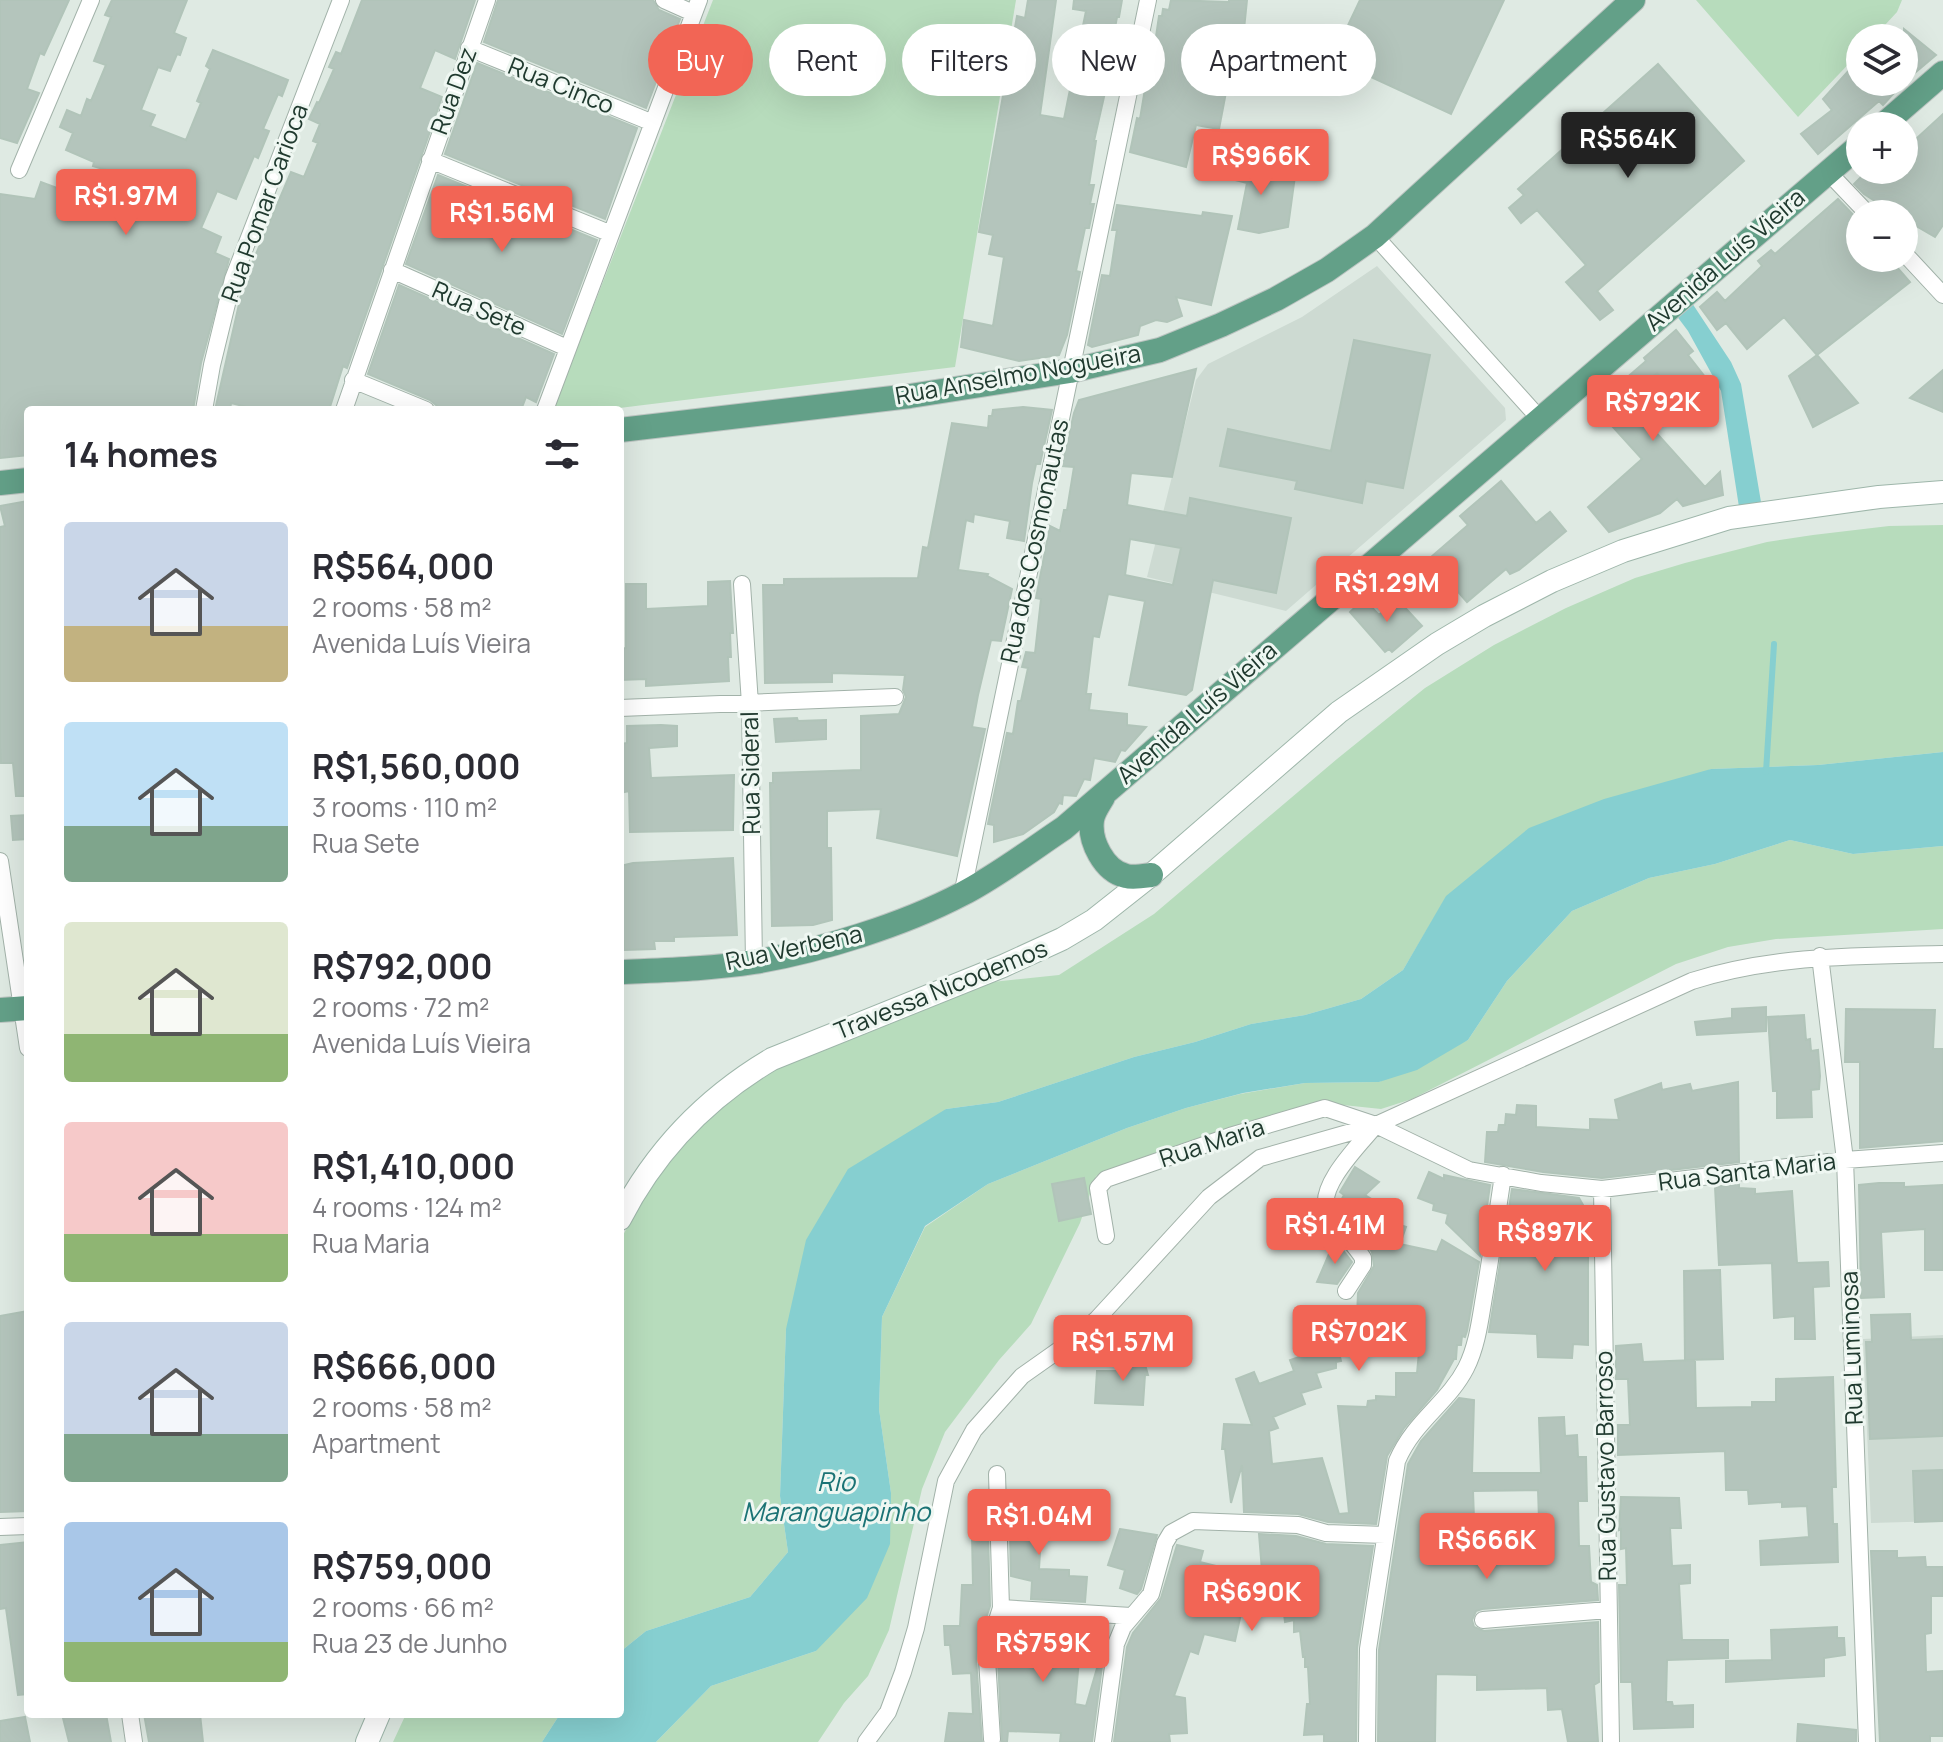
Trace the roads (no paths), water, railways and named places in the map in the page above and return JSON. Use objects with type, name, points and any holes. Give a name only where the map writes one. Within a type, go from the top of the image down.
[{"type":"main road","name":"Rua Anselmo Nogueira","points":[[624,430],[910,396],[1070,371],[1160,350],[1221,325],[1327,270],[1375,236],[1633,0]]},
{"type":"main road","points":[[1899,112],[1941,77]]},
{"type":"main road","name":"Avenida Luís Vieira","points":[[962,895],[1064,828],[1846,157]]},
{"type":"main road","points":[[0,483],[24,480]]},
{"type":"main road","name":"Travessa Nicodemos","points":[[624,1212],[650,1167],[677,1133],[741,1077],[772,1059],[989,972],[1062,939],[1094,920],[1151,875],[1339,712],[1437,644],[1484,616],[1552,581],[1623,551],[1729,518],[1852,500],[1943,492]]},
{"type":"main road","points":[[1105,793],[1092,819],[1093,837],[1099,854],[1111,869],[1126,876],[1151,875]]},
{"type":"main road","name":"Rua Verbena","points":[[624,972],[754,962],[876,930],[962,895]]},
{"type":"main road","points":[[367,1742],[377,1718]]},
{"type":"street","points":[[19,170],[91,0]]},
{"type":"street","name":"Rua Pomar Carioca","points":[[205,406],[233,279],[341,0]]},
{"type":"street","name":"Rua Dez","points":[[345,406],[487,0]]},
{"type":"street","points":[[546,406],[696,6],[664,0]]},
{"type":"street","name":"Rua dos Cosmonautas","points":[[962,895],[1148,0]]},
{"type":"street","name":"Rua Cinco","points":[[469,48],[653,123]]},
{"type":"street","points":[[430,160],[609,233]]},
{"type":"street","points":[[1828,172],[1855,200]]},
{"type":"street","points":[[1375,236],[1540,419]]},
{"type":"street","points":[[1918,268],[1943,295]]},
{"type":"street","name":"Rua Sete","points":[[392,270],[567,348]]},
{"type":"street","points":[[353,380],[416,406]]},
{"type":"street","name":"Rua Sideral","points":[[742,584],[750,704],[754,962]]},
{"type":"street","points":[[624,708],[895,697]]},
{"type":"street","points":[[0,861],[17,1009],[24,1034]]},
{"type":"street","points":[[866,1742],[888,1712],[903,1672],[916,1628],[946,1481],[974,1430],[1022,1376],[1097,1319],[1209,1197],[1260,1158],[1376,1125],[1692,981],[1728,970],[1820,956],[1943,954]]},
{"type":"street","name":"Rua Luminosa","points":[[1820,956],[1845,1160],[1867,1742]]},
{"type":"street","name":"Rua Maria","points":[[1106,1236],[1098,1188],[1106,1179],[1230,1136],[1325,1108],[1376,1125],[1469,1170],[1503,1175]]},
{"type":"street","points":[[1346,1291],[1363,1265],[1363,1258],[1328,1212],[1326,1194],[1348,1157],[1376,1125]]},
{"type":"street","name":"Rua Santa Maria","points":[[1503,1175],[1541,1183],[1602,1189],[1845,1160],[1943,1153]]},
{"type":"street","points":[[1367,1742],[1368,1649],[1397,1461],[1403,1446],[1420,1423],[1466,1368],[1476,1342],[1503,1175]]},
{"type":"street","name":"Rua Gustavo Barroso","points":[[1602,1189],[1611,1742]]},
{"type":"street","points":[[992,1739],[987,1659],[1001,1608],[997,1474]]},
{"type":"street","points":[[1103,1742],[1112,1658],[1123,1627],[1151,1594],[1165,1543],[1171,1533],[1193,1521],[1298,1525],[1326,1533],[1385,1535]]},
{"type":"street","points":[[0,1527],[24,1526]]},
{"type":"street","points":[[1001,1608],[1131,1616]]},
{"type":"street","points":[[1483,1620],[1608,1610]]},
{"type":"street","points":[[131,1718],[134,1742]]},
{"type":"water","points":[[1692,303],[1731,362],[1741,384],[1761,502],[1739,507],[1721,391],[1676,315]]},
{"type":"water","name":"Rio Maranguapinho","points":[[1943,752],[1943,846],[1853,854],[1790,840],[1715,864],[1649,878],[1572,911],[1507,981],[1468,1040],[1417,1070],[1379,1082],[1305,1083],[1243,1093],[1186,1108],[1127,1128],[988,1184],[925,1226],[882,1317],[879,1409],[891,1493],[890,1544],[867,1598],[816,1651],[711,1686],[656,1742],[542,1742],[557,1718],[624,1718],[624,1649],[646,1631],[750,1597],[788,1552],[780,1496],[786,1329],[806,1240],[848,1169],[946,1109],[998,1102],[1134,1057],[1251,1024],[1305,1015],[1361,999],[1403,970],[1446,896],[1529,828],[1604,799],[1711,769],[1818,765]]},
{"type":"waterway","points":[[1766,772],[1774,644]]}]
